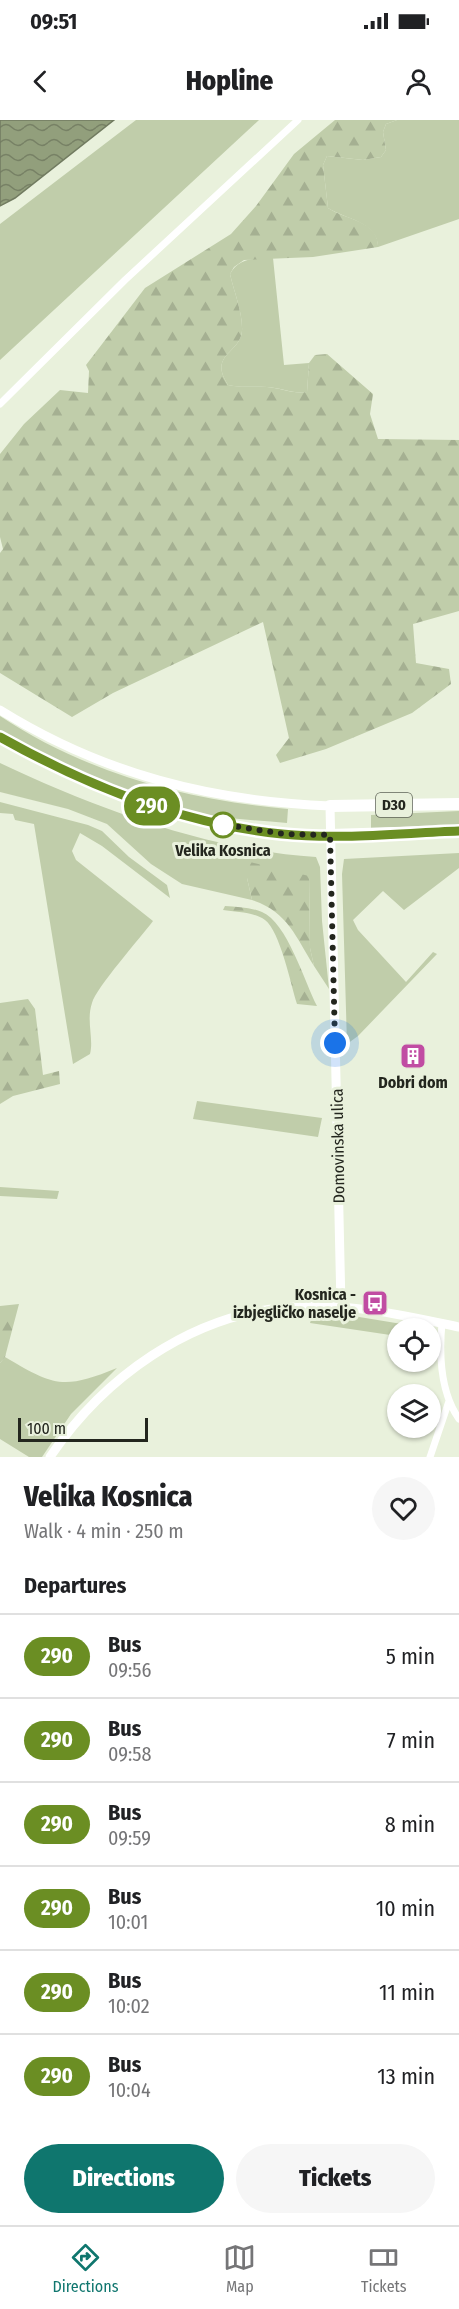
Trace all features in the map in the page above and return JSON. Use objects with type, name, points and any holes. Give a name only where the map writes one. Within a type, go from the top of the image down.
[{"type":"highway","name":"D30","points":[[330,806],[459,804]]},
{"type":"highway","name":"D30","points":[[330,835],[459,831]]},
{"type":"street","points":[[0,404],[125,280],[298,120]]},
{"type":"street","points":[[0,710],[75,751],[150,779],[225,797],[330,806]]},
{"type":"street","points":[[0,737],[76,776],[165,810],[246,829],[284,834],[330,835]]},
{"type":"street","name":"Domovinska ulica","points":[[330,806],[341,1306]]},
{"type":"street","points":[[50,1457],[76,1421],[106,1389],[151,1356],[180,1339],[217,1324],[261,1311],[289,1306],[341,1306],[459,1327]]},
{"type":"street","points":[[442,1323],[442,1360],[449,1401],[459,1419]]},
{"type":"street","points":[[430,1457],[449,1401]]},
{"type":"green space","points":[[136,120],[259,120],[0,360],[0,224]]},
{"type":"green space","points":[[335,120],[397,120],[386,124],[383,132],[386,150],[381,157],[363,160],[327,156],[323,165],[328,208],[367,226],[377,238],[378,247],[313,257],[244,260],[234,267],[230,274],[240,310],[242,331],[240,339],[223,360],[221,367],[228,385],[307,392],[309,363],[315,355],[327,354],[373,394],[370,414],[378,439],[459,440],[459,611],[413,624],[416,663],[449,669],[451,684],[412,713],[326,749],[280,763],[276,755],[289,738],[263,622],[113,693],[72,717],[0,673],[0,553],[3,549],[0,537],[0,454],[24,424],[60,390],[88,393],[89,371],[86,365],[145,288],[231,234],[256,206],[294,154]]},
{"type":"green space","points":[[397,120],[459,120],[459,219],[378,247],[377,239],[367,227],[328,208],[323,165],[327,156],[363,160],[381,157],[386,150],[383,132],[386,124]]},
{"type":"green space","points":[[273,258],[284,365],[309,363],[307,392],[228,385],[223,375],[221,367],[223,360],[240,339],[242,331],[240,310],[230,274],[243,261]]},
{"type":"green space","points":[[0,716],[67,753],[138,780],[212,799],[288,809],[287,823],[227,818],[191,812],[141,797],[70,768],[0,733]]},
{"type":"green space","points":[[0,763],[74,796],[154,825],[236,846],[316,857],[320,867],[322,921],[329,989],[314,966],[310,948],[309,876],[247,878],[252,900],[182,884],[151,864],[107,824],[68,809],[0,792]]},
{"type":"green space","points":[[0,802],[88,825],[102,831],[129,857],[167,885],[170,898],[102,846],[80,833],[72,851],[76,860],[153,921],[95,996],[90,1010],[90,1054],[73,1064],[34,824],[15,820],[13,814],[0,813]]},
{"type":"green space","points":[[459,811],[459,826],[371,828],[371,815]]},
{"type":"green space","points":[[459,853],[459,868],[404,910],[383,891],[353,920],[358,930],[406,982],[433,952],[437,954],[358,1036],[347,1044],[342,874],[344,859]]},
{"type":"green space","points":[[246,861],[309,876],[310,948],[314,966],[296,935],[282,918],[264,905],[252,900]]},
{"type":"green space","points":[[225,906],[253,909],[271,918],[287,940],[317,1006],[297,1004],[280,946],[265,920],[250,914],[223,910]]},
{"type":"green space","points":[[28,999],[35,1009],[43,1075],[59,1071],[60,1084],[13,1096],[0,1104],[0,1003]]},
{"type":"green space","points":[[197,1101],[322,1118],[318,1137],[193,1119]]},
{"type":"green space","points":[[0,1187],[59,1191],[57,1199],[0,1196]]},
{"type":"green space","points":[[19,1304],[5,1357],[0,1363],[0,1306]]},
{"type":"green space","points":[[313,1314],[347,1315],[387,1322],[387,1335],[310,1323]]},
{"type":"green space","points":[[5,1357],[36,1374],[59,1382],[84,1380],[117,1368],[71,1414],[42,1457],[29,1457],[0,1439],[0,1363]]},
{"type":"water","points":[[0,120],[114,120],[15,198],[0,206]]},
{"type":"bus line","name":"290","points":[[0,737],[29,754],[76,776],[137,801],[220,824],[284,834],[459,831]]},
{"type":"place","name":"Velika Kosnica","points":[[223,825]]},
{"type":"place","name":"Dobri dom","points":[[413,1056]]},
{"type":"place","name":"Kosnica - izbjegličko naselje","points":[[375,1303]]},
{"type":"route","points":[[223,825],[220,824],[284,834],[330,835],[335,1043]]}]
